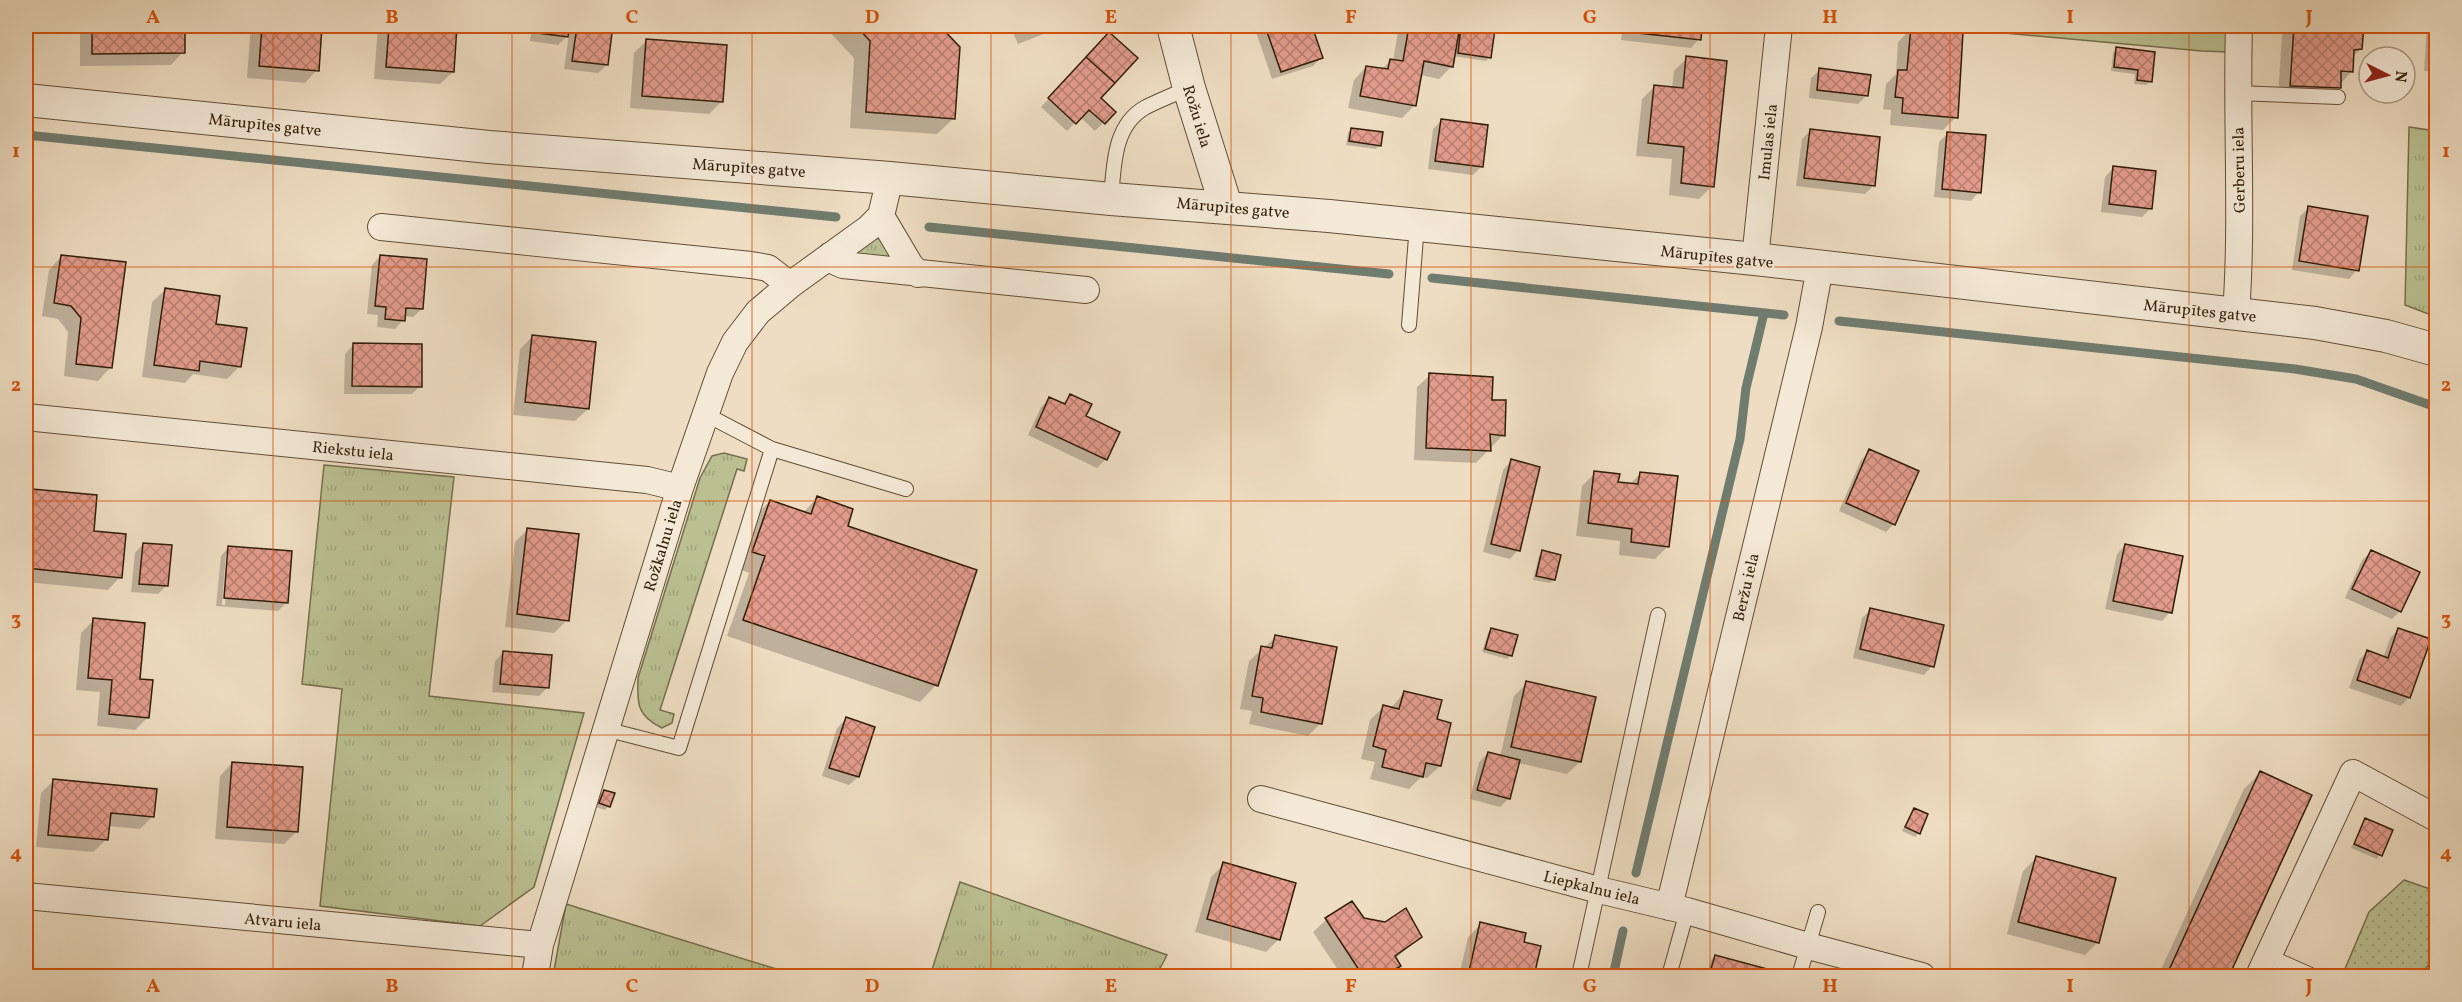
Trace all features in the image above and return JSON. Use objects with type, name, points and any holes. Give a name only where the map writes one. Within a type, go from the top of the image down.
[{"type":"street","name":"Rožu iela","points":[[1173,26],[1189,88],[1226,206]]},
{"type":"street","name":"Imulas iela","points":[[1755,260],[1779,26]]},
{"type":"street","name":"Gerberu iela","points":[[2236,314],[2239,268],[2237,93],[2239,26]]},
{"type":"street","name":"Mārupītes gatve","points":[[26,100],[489,147],[890,178],[1111,199],[1226,206],[1755,260],[2326,325],[2386,336],[2436,350]]},
{"type":"street","points":[[890,178],[881,216],[910,265],[918,274]]},
{"type":"street","name":"Rožkalnu iela","points":[[535,976],[540,945],[680,488],[705,414],[735,342],[758,312],[790,285],[869,228],[881,216]]},
{"type":"street","points":[[381,227],[751,265],[768,268],[790,285]]},
{"type":"street","points":[[831,255],[836,262],[843,265],[1086,290]]},
{"type":"street","name":"Beržu iela","points":[[1678,909],[1809,327],[1820,267]]},
{"type":"street","name":"Riekstu iela","points":[[26,417],[647,480],[680,488]]},
{"type":"street","points":[[2264,966],[2354,774],[2436,818]]},
{"type":"street","name":"Liepkalnu iela","points":[[1261,799],[1921,976]]},
{"type":"street","name":"Atvaru iela","points":[[26,896],[540,945]]},
{"type":"lane","points":[[1111,199],[1116,149],[1124,128],[1144,108],[1189,88]]},
{"type":"lane","points":[[2237,93],[2338,97]]},
{"type":"lane","points":[[1409,325],[1417,225]]},
{"type":"lane","points":[[705,414],[772,449],[906,489]]},
{"type":"lane","points":[[605,729],[679,748],[772,449]]},
{"type":"lane","points":[[1579,976],[1658,615]]},
{"type":"lane","points":[[1669,976],[1678,909]]},
{"type":"lane","points":[[1799,976],[1818,912]]},
{"type":"lane","points":[[2264,966],[2313,976]]},
{"type":"green space","points":[[1928,26],[2229,26],[2229,52],[2202,51]]},
{"type":"green space","points":[[2409,127],[2436,131],[2436,317],[2405,305]]},
{"type":"green space","points":[[885,237],[899,263],[845,261],[875,239]]},
{"type":"green space","points":[[724,453],[747,459],[744,471],[737,469],[660,710],[674,714],[672,723],[662,728],[648,719],[640,708],[638,678],[700,478],[712,456]]},
{"type":"green space","points":[[324,465],[454,477],[429,696],[584,713],[534,887],[480,926],[320,906],[342,689],[302,684]]},
{"type":"green space","points":[[2404,880],[2436,891],[2434,959],[2419,976],[2342,976],[2369,912]]},
{"type":"green space","points":[[960,882],[1167,955],[1156,976],[930,976]]},
{"type":"green space","points":[[566,904],[799,976],[553,976]]},
{"type":"building","points":[[92,26],[185,26],[185,53],[92,54]]},
{"type":"building","points":[[262,26],[322,26],[319,71],[259,66]]},
{"type":"building","points":[[389,26],[457,26],[454,72],[386,67]]},
{"type":"building","points":[[539,26],[570,26],[568,37],[538,33]]},
{"type":"building","points":[[577,26],[606,26],[605,32],[612,33],[608,65],[572,61]]},
{"type":"building","points":[[856,26],[940,26],[960,47],[955,119],[866,112],[870,41]]},
{"type":"building","points":[[1028,26],[1047,26],[1030,32]]},
{"type":"building","points":[[1265,26],[1312,26],[1323,58],[1281,72]]},
{"type":"building","points":[[1409,26],[1460,26],[1453,67],[1424,61],[1416,106],[1360,96],[1366,66],[1388,69],[1390,59],[1403,61]]},
{"type":"building","points":[[1461,26],[1495,29],[1491,58],[1458,53]]},
{"type":"building","points":[[1630,26],[1702,26],[1701,40],[1629,32]]},
{"type":"building","points":[[2294,26],[2364,26],[2362,45],[2357,45],[2357,50],[2354,50],[2353,72],[2341,71],[2341,88],[2290,86]]},
{"type":"building","points":[[2434,26],[2436,26],[2436,64],[2432,63]]},
{"type":"building","points":[[1911,27],[1963,32],[1958,118],[1902,113],[1903,98],[1895,97],[1898,70],[1907,70]]},
{"type":"building","points":[[1109,32],[1138,58],[1115,83],[1086,57]]},
{"type":"building","points":[[646,39],[727,45],[723,102],[642,96]]},
{"type":"building","points":[[2116,47],[2155,52],[2152,82],[2137,80],[2138,70],[2114,67]]},
{"type":"building","points":[[1686,56],[1727,61],[1714,187],[1681,183],[1684,147],[1648,143],[1654,85],[1683,88]]},
{"type":"building","points":[[1086,57],[1115,83],[1101,98],[1116,112],[1105,124],[1089,110],[1076,124],[1048,98]]},
{"type":"building","points":[[1819,68],[1871,75],[1868,96],[1817,90]]},
{"type":"building","points":[[1441,119],[1488,125],[1483,167],[1435,161]]},
{"type":"building","points":[[1351,128],[1383,132],[1381,146],[1349,141]]},
{"type":"building","points":[[1810,129],[1880,137],[1875,186],[1804,178]]},
{"type":"building","points":[[1947,132],[1986,135],[1981,193],[1942,189]]},
{"type":"building","points":[[2113,166],[2156,171],[2152,209],[2109,204]]},
{"type":"building","points":[[2308,206],[2368,216],[2359,271],[2299,261]]},
{"type":"building","points":[[61,255],[126,262],[112,368],[76,364],[81,318],[71,306],[54,303]]},
{"type":"building","points":[[380,255],[427,259],[423,309],[406,308],[405,321],[385,319],[386,307],[375,306]]},
{"type":"building","points":[[165,288],[220,296],[216,324],[247,328],[241,367],[200,361],[199,371],[154,365]]},
{"type":"building","points":[[532,335],[596,342],[589,409],[525,402]]},
{"type":"building","points":[[353,343],[422,344],[422,387],[352,386]]},
{"type":"building","points":[[1429,373],[1493,377],[1492,400],[1506,400],[1505,436],[1490,434],[1491,451],[1426,448]]},
{"type":"building","points":[[1070,394],[1092,404],[1086,416],[1120,432],[1107,460],[1036,427],[1049,397],[1065,404]]},
{"type":"building","points":[[1869,449],[1919,471],[1895,525],[1846,503]]},
{"type":"building","points":[[1511,459],[1540,467],[1520,551],[1491,544]]},
{"type":"building","points":[[1594,471],[1620,474],[1618,482],[1638,484],[1640,472],[1678,476],[1669,547],[1631,542],[1632,529],[1588,523]]},
{"type":"building","points":[[32,489],[97,495],[94,531],[126,534],[122,578],[26,568]]},
{"type":"building","points":[[817,496],[853,509],[848,526],[977,570],[938,686],[743,620],[765,556],[752,552],[770,500],[811,514]]},
{"type":"building","points":[[527,528],[579,534],[569,621],[517,614]]},
{"type":"building","points":[[143,543],[172,545],[168,586],[139,584]]},
{"type":"building","points":[[2125,544],[2183,556],[2172,613],[2113,601]]},
{"type":"building","points":[[228,546],[292,551],[288,603],[224,598]]},
{"type":"building","points":[[1542,550],[1561,555],[1555,580],[1536,576]]},
{"type":"building","points":[[2371,550],[2420,572],[2401,612],[2352,589]]},
{"type":"building","points":[[1870,608],[1944,625],[1934,667],[1860,649]]},
{"type":"building","points":[[93,618],[145,623],[140,679],[153,680],[149,718],[109,714],[112,680],[88,678]]},
{"type":"building","points":[[1491,628],[1518,635],[1512,656],[1485,649]]},
{"type":"building","points":[[2398,628],[2431,639],[2410,698],[2357,680],[2367,650],[2388,658]]},
{"type":"building","points":[[1275,635],[1337,647],[1322,724],[1261,712],[1263,698],[1252,696],[1261,646],[1272,648]]},
{"type":"building","points":[[503,651],[552,655],[549,688],[500,684]]},
{"type":"building","points":[[1526,681],[1596,697],[1581,762],[1511,747]]},
{"type":"building","points":[[1404,691],[1442,700],[1437,719],[1451,723],[1441,766],[1426,763],[1423,777],[1382,767],[1386,750],[1373,746],[1383,705],[1399,709]]},
{"type":"building","points":[[846,717],[875,727],[859,777],[829,768]]},
{"type":"building","points":[[1488,752],[1520,760],[1510,799],[1477,790]]},
{"type":"building","points":[[232,762],[303,767],[298,832],[227,827]]},
{"type":"building","points":[[2260,771],[2312,795],[2229,976],[2182,976],[2169,970]]},
{"type":"building","points":[[53,779],[157,789],[154,817],[111,813],[108,840],[48,835]]},
{"type":"building","points":[[604,790],[615,793],[610,807],[599,803]]},
{"type":"building","points":[[1914,808],[1928,814],[1920,834],[1905,827]]},
{"type":"building","points":[[2365,818],[2393,830],[2382,856],[2354,844]]},
{"type":"building","points":[[2036,856],[2116,878],[2099,943],[2018,922]]},
{"type":"building","points":[[1223,862],[1296,883],[1280,940],[1207,919]]},
{"type":"building","points":[[1352,901],[1364,918],[1385,922],[1406,908],[1422,937],[1395,956],[1401,966],[1385,976],[1363,976],[1325,918]]},
{"type":"building","points":[[1480,922],[1526,933],[1524,942],[1541,946],[1534,976],[1468,976]]},
{"type":"building","points":[[1715,955],[1771,970],[1769,976],[1709,976]]},
{"type":"building","points":[[88,973],[131,976],[88,976]]},
{"type":"waterway","points":[[26,135],[836,217]]},
{"type":"waterway","points":[[929,227],[1389,274]]},
{"type":"waterway","points":[[1432,278],[1784,315]]},
{"type":"waterway","points":[[1636,873],[1740,439],[1746,388],[1764,313]]},
{"type":"waterway","points":[[1839,321],[2295,369],[2356,379],[2436,407]]},
{"type":"waterway","points":[[1613,976],[1623,931]]}]
